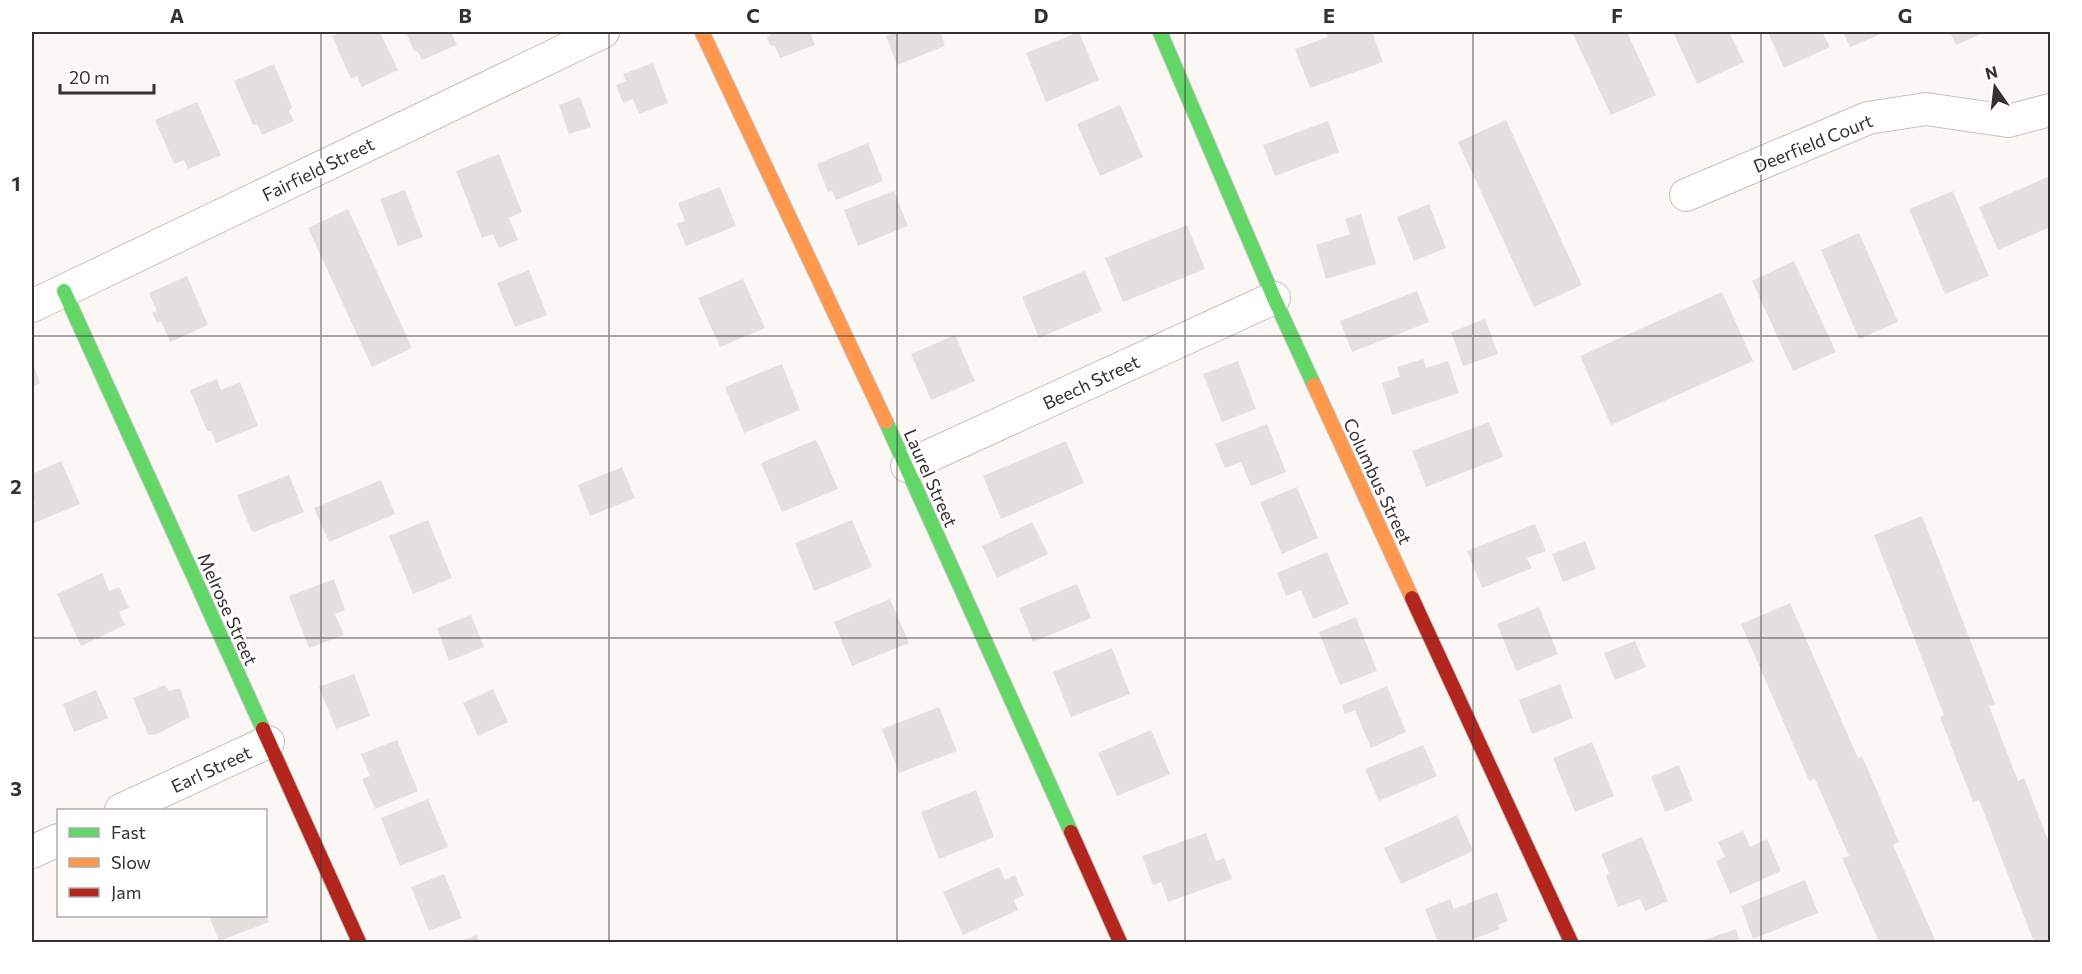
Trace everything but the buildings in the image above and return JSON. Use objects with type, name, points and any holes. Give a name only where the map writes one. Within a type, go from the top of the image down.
[{"type":"street","name":"Fairfield Street","points":[[32,306],[603,32]]},
{"type":"street","name":"Laurel Street","points":[[702,32],[907,466],[1120,942]]},
{"type":"street","name":"Columbus Street","points":[[1160,32],[1274,298],[1571,942]]},
{"type":"street","name":"Deerfield Court","points":[[1686,195],[1868,118],[1926,109],[2008,121],[2050,110]]},
{"type":"street","name":"Melrose Street","points":[[64,291],[360,942]]},
{"type":"street","name":"Beech Street","points":[[907,466],[1274,298]]},
{"type":"street","name":"Earl Street","points":[[123,809],[268,742]]},
{"type":"street","points":[[32,852],[57,840]]},
{"type":"traffic: fast","points":[[1160,32],[1274,298],[1314,385]]},
{"type":"traffic: fast","points":[[64,291],[263,729]]},
{"type":"traffic: fast","points":[[886,422],[1071,832]]},
{"type":"traffic: slow","points":[[702,32],[886,422]]},
{"type":"traffic: slow","points":[[1314,385],[1412,598]]},
{"type":"traffic: jam","points":[[1412,598],[1571,942]]},
{"type":"traffic: jam","points":[[263,729],[359,942]]},
{"type":"traffic: jam","points":[[1071,832],[1120,942]]}]
